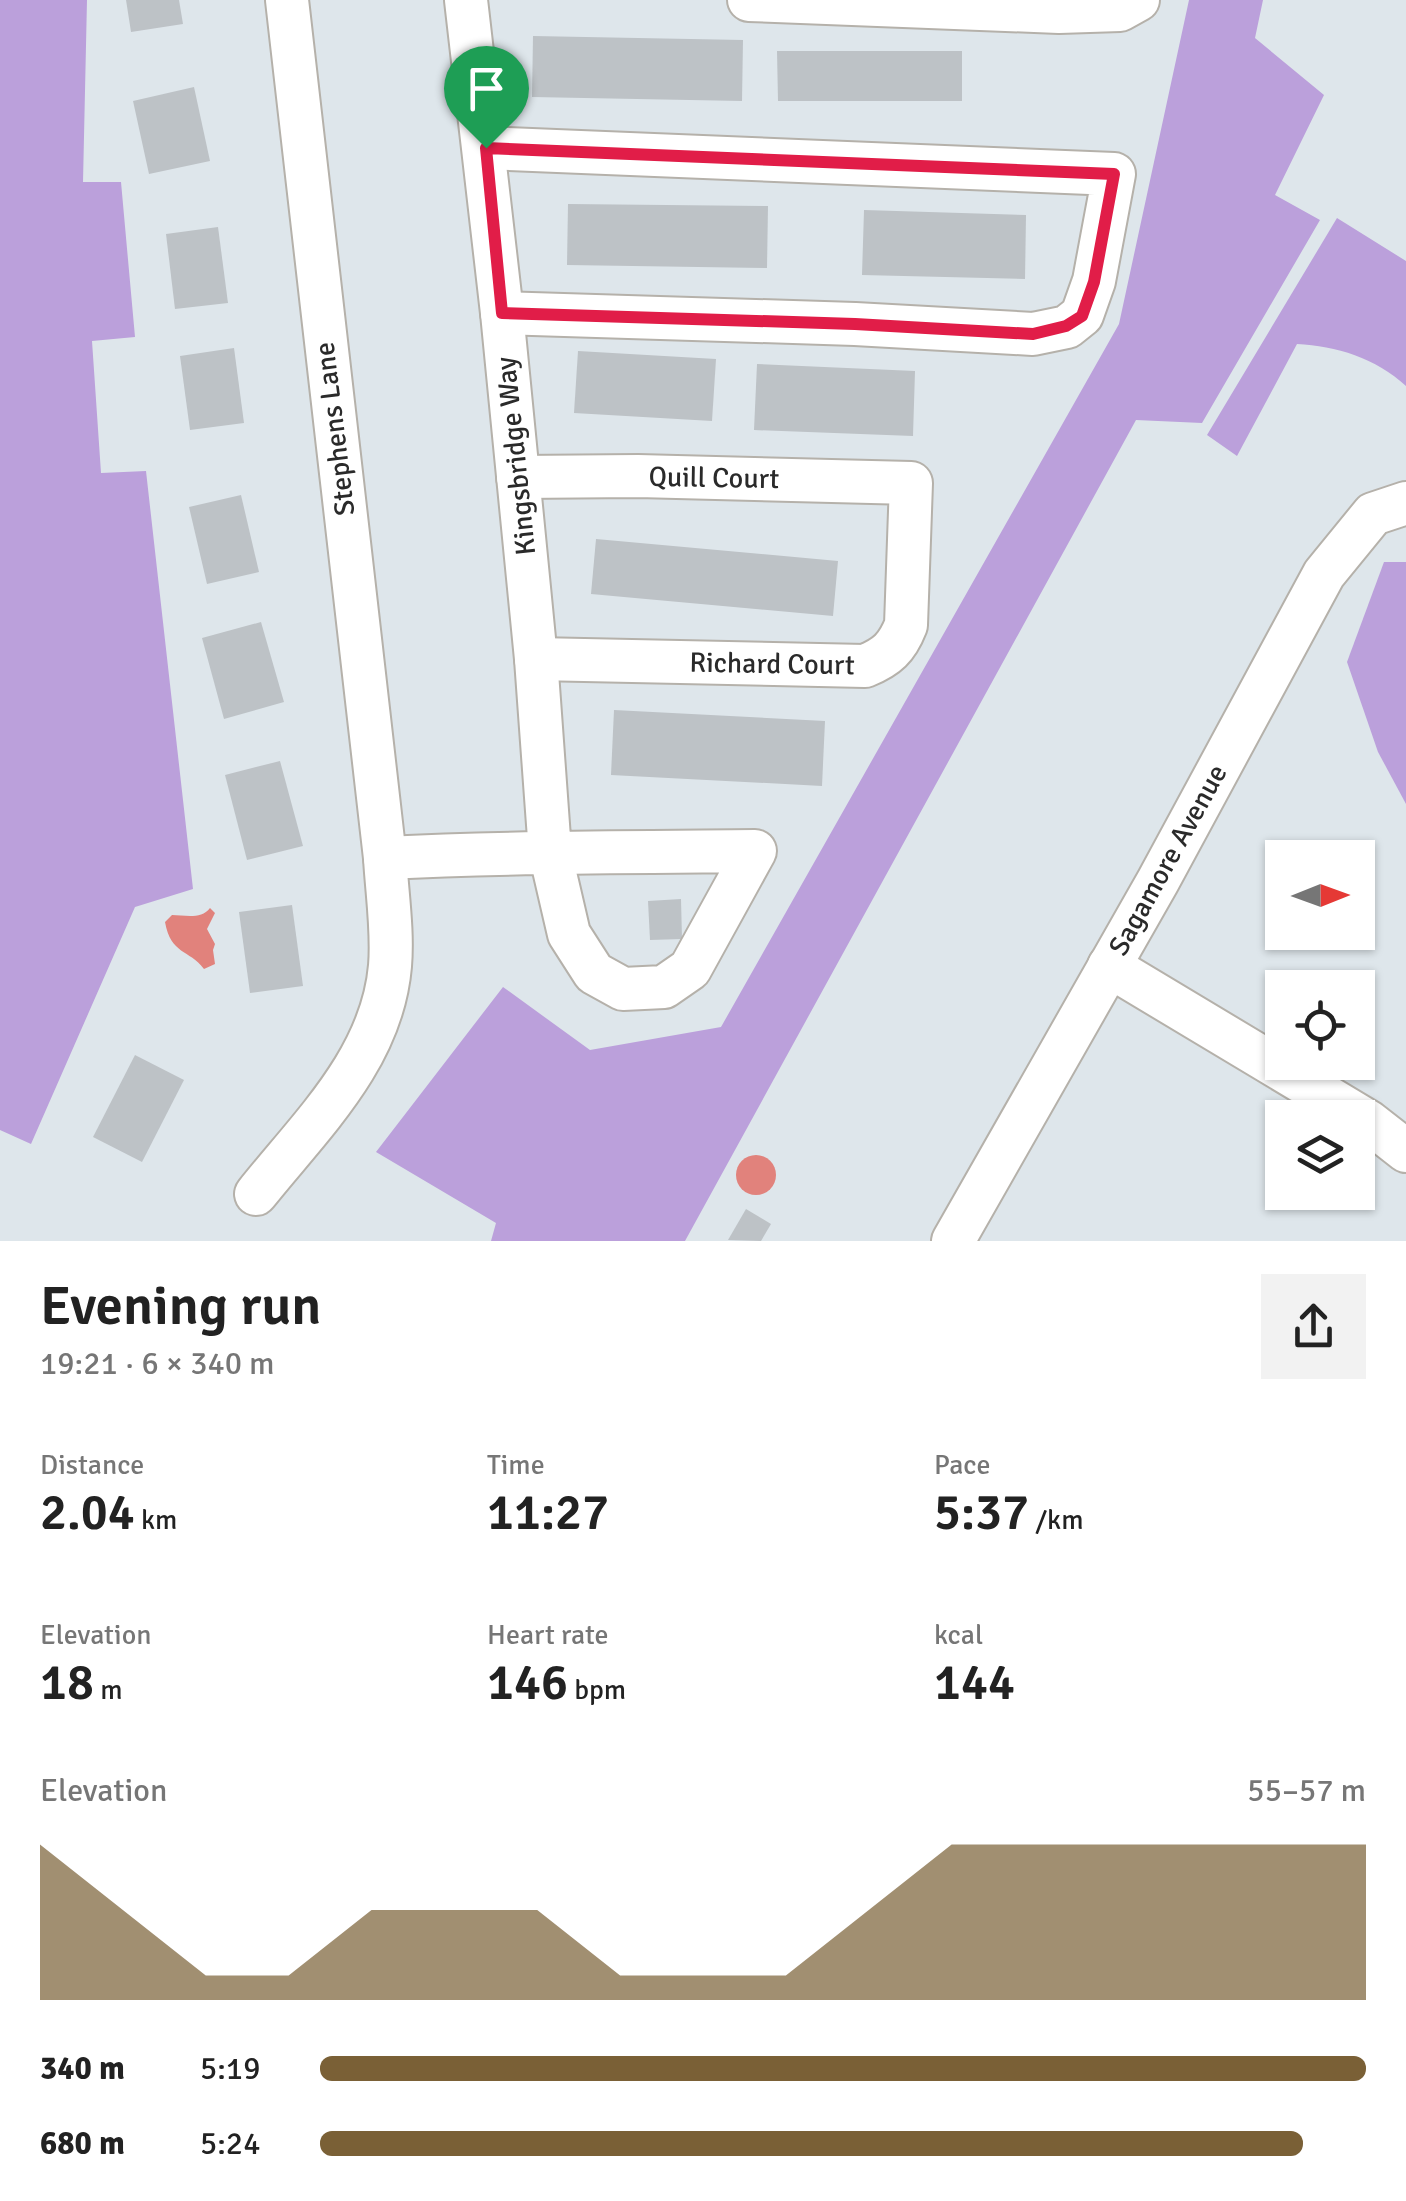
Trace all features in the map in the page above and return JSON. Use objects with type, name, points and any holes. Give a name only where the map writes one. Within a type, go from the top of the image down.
[{"type":"street","name":"Stephens Lane","points":[[256,1194],[352,1074],[378,1022],[390,965],[385,858],[287,0]]},
{"type":"street","name":"Kingsbridge Way","points":[[466,0],[486,148],[536,660],[550,852],[569,934],[594,973],[623,988],[664,987],[690,970],[755,851],[550,852]]},
{"type":"street","points":[[749,0],[1058,12],[1120,10],[1138,0]]},
{"type":"street","points":[[486,148],[1114,174],[1094,282],[1082,316],[1066,326],[1033,334],[502,313]]},
{"type":"street","name":"Quill Court","points":[[518,477],[910,483]]},
{"type":"street","name":"Richard Court","points":[[536,660],[864,666],[884,658],[899,643],[906,625],[910,483]]},
{"type":"street","name":"Sagamore Avenue","points":[[952,1241],[1109,966],[1324,574],[1372,514],[1406,503]]},
{"type":"street","points":[[385,858],[550,852]]},
{"type":"street","points":[[1109,966],[1369,1122],[1406,1151]]},
{"type":"shaded area","points":[[0,0],[87,0],[83,182],[121,182],[135,337],[92,341],[101,473],[146,471],[193,889],[135,907],[31,1144],[0,1130]]},
{"type":"shaded area","points":[[1189,0],[1263,0],[1255,38],[1324,95],[1275,195],[1320,220],[1202,423],[1136,420],[685,1241],[491,1241],[496,1223],[376,1152],[503,987],[590,1050],[721,1027],[1119,324]]},
{"type":"shaded area","points":[[1337,218],[1406,261],[1406,386],[1355,355],[1297,344],[1237,456],[1207,435]]},
{"type":"shaded area","points":[[1384,562],[1406,562],[1406,804],[1378,752],[1347,662]]},
{"type":"shaded area","points":[[210,908],[215,913],[207,929],[215,944],[215,964],[204,969],[176,946],[165,922],[172,915],[197,915]]},
{"type":"shaded area","points":[[756,1155],[770,1161],[776,1175],[770,1189],[756,1195],[742,1189],[736,1175],[742,1161]]},
{"type":"building","points":[[126,0],[179,0],[183,24],[131,32]]},
{"type":"building","points":[[533,36],[743,40],[742,101],[532,97]]},
{"type":"building","points":[[777,51],[962,51],[962,101],[778,101]]},
{"type":"building","points":[[194,87],[210,161],[149,174],[133,101]]},
{"type":"building","points":[[568,204],[768,206],[767,268],[567,265]]},
{"type":"building","points":[[864,210],[1026,215],[1025,279],[862,275]]},
{"type":"building","points":[[218,227],[228,303],[175,309],[166,234]]},
{"type":"building","points":[[234,348],[244,423],[190,430],[180,356]]},
{"type":"building","points":[[578,351],[716,359],[712,421],[574,413]]},
{"type":"building","points":[[757,364],[915,371],[913,436],[754,430]]},
{"type":"building","points":[[241,495],[259,572],[207,584],[189,507]]},
{"type":"building","points":[[596,539],[838,561],[833,616],[591,594]]},
{"type":"building","points":[[261,622],[284,702],[224,719],[202,638]]},
{"type":"building","points":[[614,710],[825,721],[822,786],[611,775]]},
{"type":"building","points":[[280,761],[303,846],[247,860],[225,775]]},
{"type":"building","points":[[681,899],[682,939],[650,940],[648,901]]},
{"type":"building","points":[[292,905],[303,986],[250,993],[239,912]]},
{"type":"building","points":[[135,1055],[184,1080],[142,1162],[93,1137]]},
{"type":"building","points":[[746,1209],[771,1224],[761,1241],[728,1240]]},
{"type":"route","points":[[486,148],[1114,174],[1094,282],[1082,316],[1066,326],[1033,334],[502,313],[486,148]]}]
